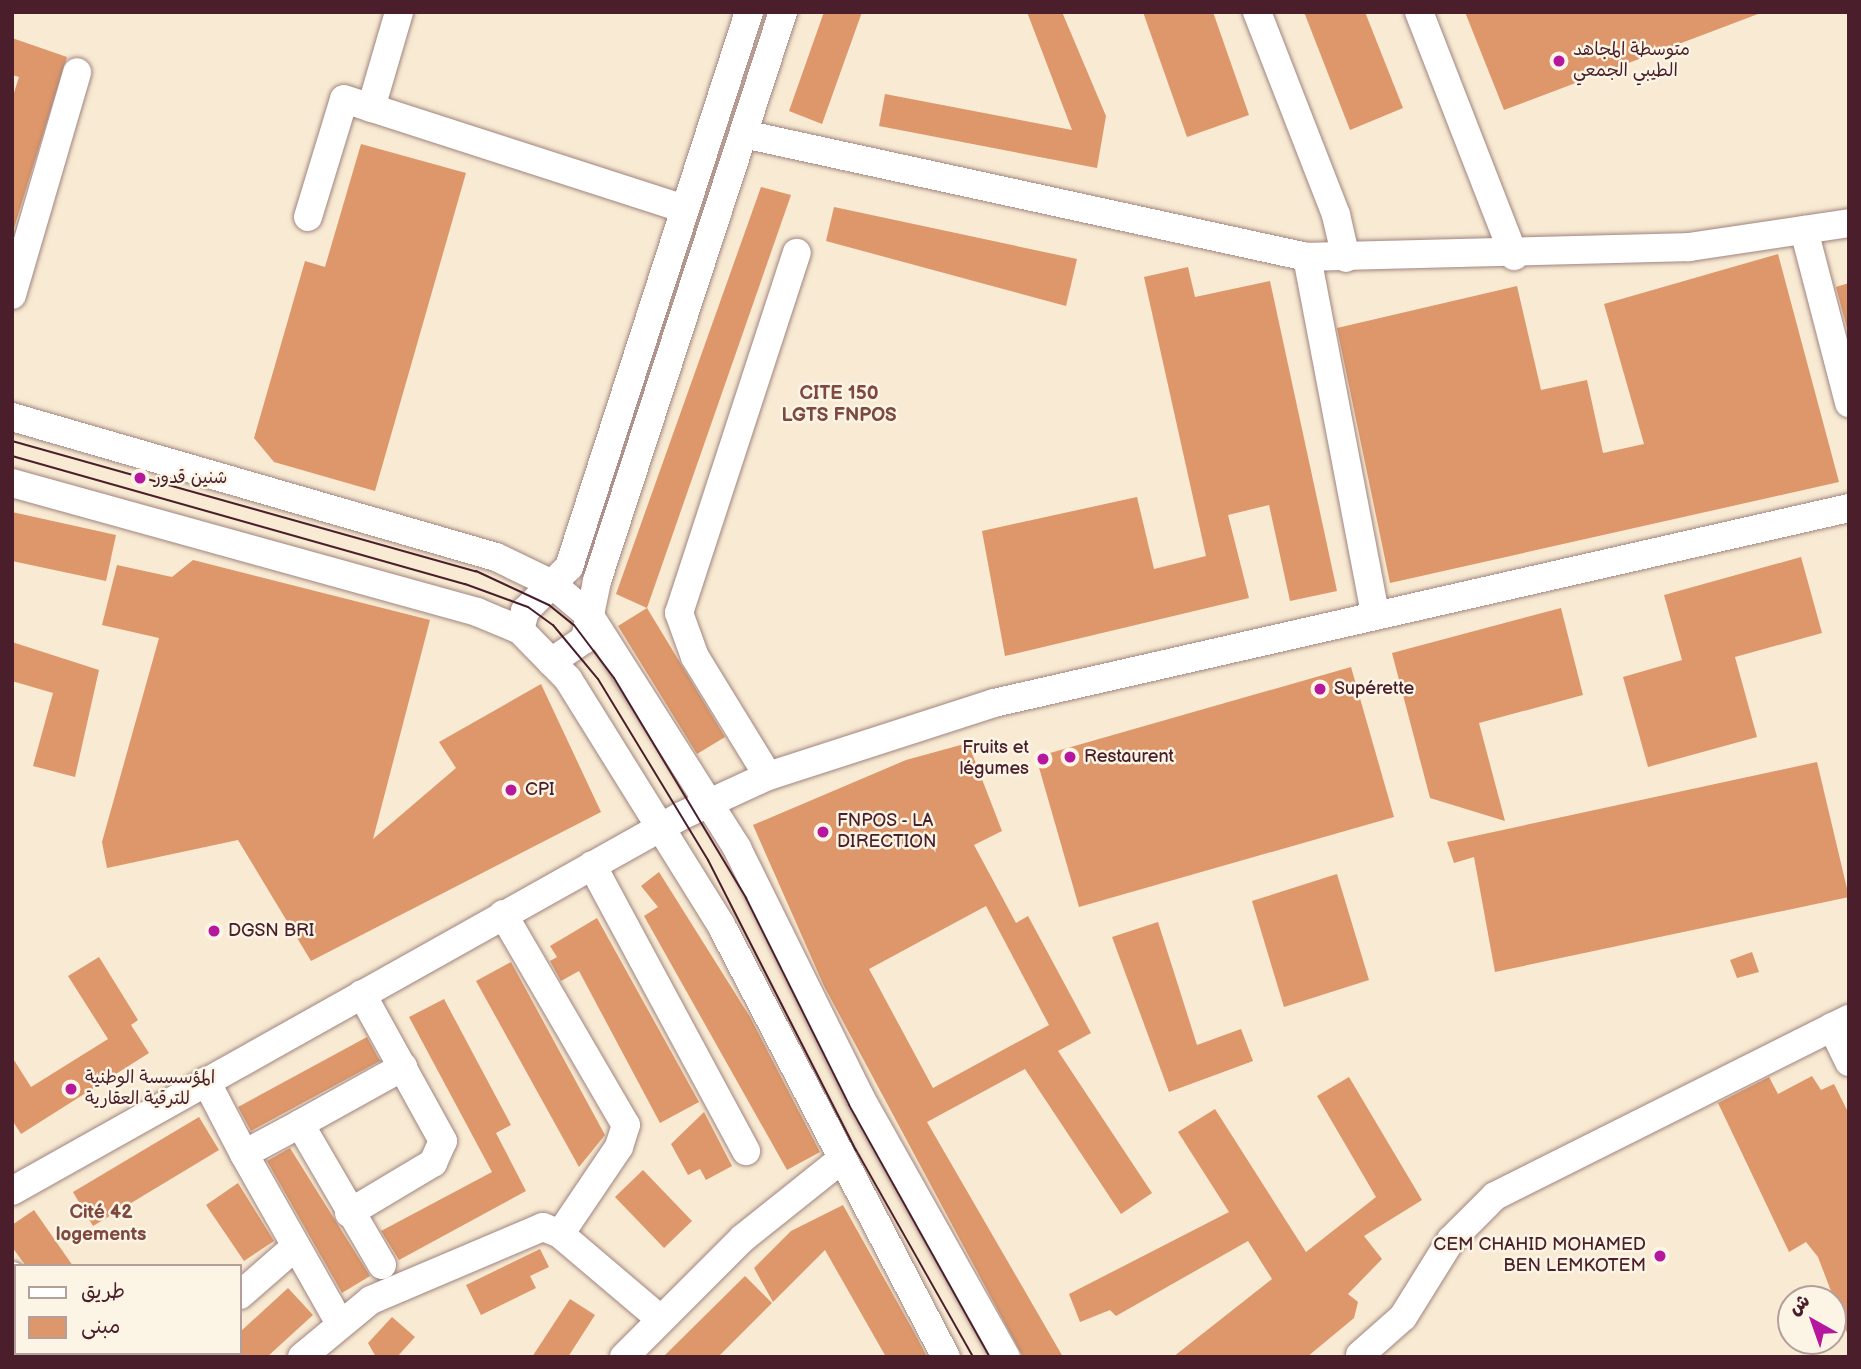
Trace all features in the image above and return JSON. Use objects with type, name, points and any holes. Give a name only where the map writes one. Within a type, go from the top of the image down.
[{"type":"street","points":[[371,108],[399,12]]},
{"type":"street","points":[[520,630],[525,611],[569,567],[749,12]]},
{"type":"street","points":[[551,662],[577,650],[590,616],[748,135],[783,12]]},
{"type":"street","points":[[1257,12],[1336,215],[1346,258]]},
{"type":"street","points":[[1419,12],[1514,256]]},
{"type":"street","points":[[12,295],[77,72]]},
{"type":"street","points":[[308,217],[344,99],[685,209]]},
{"type":"street","points":[[748,135],[1307,257],[1514,256],[1689,247],[1849,223]]},
{"type":"street","points":[[1804,230],[1849,403]]},
{"type":"street","points":[[768,776],[695,657],[679,612],[797,253]]},
{"type":"street","points":[[1307,257],[1375,615]]},
{"type":"street","points":[[12,417],[496,557],[552,584],[590,616],[708,802],[860,1097],[1006,1357]]},
{"type":"street","points":[[12,483],[477,612],[520,630],[568,679],[659,830],[721,925],[946,1357]]},
{"type":"street","points":[[12,1191],[592,865],[708,802],[768,776],[994,703],[1375,615],[1685,550],[1849,508]]},
{"type":"street","points":[[592,865],[746,1152]]},
{"type":"street","points":[[503,914],[626,1125],[619,1147],[560,1234]]},
{"type":"street","points":[[349,1213],[426,1168],[442,1149],[441,1131],[362,994]]},
{"type":"street","points":[[1358,1356],[1403,1317],[1451,1240],[1495,1196],[1840,1023],[1849,1062]]},
{"type":"street","points":[[244,1154],[403,1067]]},
{"type":"street","points":[[206,1081],[295,1247],[339,1322]]},
{"type":"street","points":[[300,1124],[349,1213],[382,1265]]},
{"type":"street","points":[[624,1357],[659,1318],[842,1159]]},
{"type":"street","points":[[302,1357],[339,1322],[388,1291],[538,1228],[560,1234],[659,1318]]},
{"type":"street","points":[[242,1293],[295,1247]]},
{"type":"building","points":[[824,12],[862,12],[822,124],[789,111]]},
{"type":"building","points":[[1027,12],[1062,12],[1106,116],[1097,168],[879,126],[885,94],[1072,130]]},
{"type":"building","points":[[1143,12],[1213,12],[1249,115],[1187,137]]},
{"type":"building","points":[[1304,12],[1365,12],[1403,108],[1350,130]]},
{"type":"building","name":"متوسطة المجاهد الطيبي الجمعي","points":[[1465,12],[1758,12],[1758,14],[1504,110]]},
{"type":"building","points":[[12,38],[67,57],[14,228],[12,99],[19,77],[12,75]]},
{"type":"building","points":[[361,144],[466,173],[375,491],[274,462],[254,438],[305,261],[325,267]]},
{"type":"building","points":[[761,187],[791,195],[647,608],[616,594]]},
{"type":"building","points":[[834,207],[1077,259],[1066,306],[826,241]]},
{"type":"building","points":[[1778,254],[1839,482],[1390,583],[1337,328],[1517,286],[1541,390],[1587,380],[1603,453],[1644,444],[1604,304]]},
{"type":"building","points":[[1188,267],[1195,297],[1270,281],[1337,591],[1290,601],[1269,505],[1228,515],[1249,598],[1005,656],[982,531],[1137,497],[1154,569],[1206,556],[1144,277]]},
{"type":"building","points":[[1849,283],[1849,336],[1836,287]]},
{"type":"building","points":[[12,512],[116,535],[106,581],[12,561]]},
{"type":"building","points":[[1801,557],[1822,633],[1735,657],[1757,737],[1648,767],[1623,677],[1682,660],[1664,595]]},
{"type":"building","points":[[193,560],[430,620],[373,839],[456,768],[439,742],[541,684],[601,812],[311,961],[238,840],[107,868],[102,842],[159,638],[102,625],[117,565],[172,577]]},
{"type":"building","points":[[647,608],[725,737],[697,754],[618,626]]},
{"type":"building","points":[[1561,608],[1583,695],[1479,723],[1505,821],[1430,798],[1392,653]]},
{"type":"building","points":[[12,642],[99,670],[75,777],[33,766],[53,693],[12,681]]},
{"type":"building","points":[[1351,667],[1394,817],[1079,907],[1036,757]]},
{"type":"building","points":[[968,743],[1002,831],[974,845],[1016,923],[1028,916],[1091,1033],[1058,1051],[1152,1193],[1121,1214],[1025,1069],[927,1122],[1063,1357],[1023,1357],[824,986],[753,825],[906,760]],"holes":[[[986,906],[1049,1025],[933,1088],[869,969]]]},
{"type":"building","points":[[1817,762],[1849,897],[1495,972],[1474,857],[1454,863],[1447,842]]},
{"type":"building","points":[[659,872],[750,1017],[820,1152],[787,1170],[644,916],[658,907],[641,886]]},
{"type":"building","points":[[1337,874],[1369,980],[1284,1007],[1252,901]]},
{"type":"building","points":[[597,918],[699,1102],[660,1123],[579,971],[561,981],[550,961],[557,957],[550,946]]},
{"type":"building","points":[[1158,922],[1197,1045],[1241,1029],[1253,1061],[1169,1092],[1112,937]]},
{"type":"building","points":[[1752,952],[1759,972],[1737,978],[1730,960]]},
{"type":"building","points":[[99,957],[138,1020],[131,1025],[149,1053],[21,1134],[12,1120],[12,1057],[31,1087],[108,1039],[68,976]]},
{"type":"building","points":[[511,962],[605,1135],[579,1167],[476,981]]},
{"type":"building","points":[[444,999],[511,1125],[496,1133],[526,1191],[399,1260],[381,1231],[492,1172],[409,1017]]},
{"type":"building","points":[[367,1037],[380,1061],[251,1131],[238,1107]]},
{"type":"building","points":[[1812,1076],[1821,1090],[1834,1084],[1849,1114],[1847,1333],[1847,1285],[1829,1285],[1818,1257],[1806,1242],[1789,1252],[1718,1103],[1769,1077],[1778,1094]]},
{"type":"building","points":[[1349,1077],[1422,1200],[1364,1236],[1382,1259],[1348,1294],[1358,1302],[1354,1318],[1307,1357],[1173,1357],[1272,1279],[1248,1241],[1116,1316],[1110,1310],[1080,1322],[1069,1294],[1229,1212],[1178,1132],[1215,1109],[1306,1252],[1376,1197],[1317,1096]]},
{"type":"building","points":[[704,1112],[732,1166],[706,1180],[700,1169],[688,1175],[671,1144]]},
{"type":"building","points":[[199,1117],[219,1150],[93,1226],[73,1192]]},
{"type":"building","points":[[290,1148],[370,1276],[342,1293],[267,1161]]},
{"type":"building","points":[[643,1170],[692,1221],[664,1248],[615,1197]]},
{"type":"building","points":[[238,1183],[274,1241],[244,1261],[206,1205]]},
{"type":"building","points":[[843,1205],[927,1357],[886,1357],[825,1250],[773,1302],[754,1268],[791,1231]]},
{"type":"building","points":[[34,1210],[72,1264],[25,1264],[12,1247],[12,1225]]},
{"type":"building","points":[[540,1249],[549,1267],[530,1276],[536,1288],[481,1315],[466,1285]]},
{"type":"building","points":[[745,1276],[772,1303],[718,1357],[663,1357]]},
{"type":"building","points":[[288,1288],[313,1315],[267,1357],[240,1357],[242,1330]]},
{"type":"building","points":[[570,1299],[595,1315],[568,1357],[532,1357]]},
{"type":"building","points":[[392,1317],[415,1337],[397,1357],[376,1357],[368,1343]]},
{"type":"tram line","points":[[12,441],[476,571],[549,605],[574,625],[614,678],[746,898],[849,1105],[990,1357]]},
{"type":"tram line","points":[[12,456],[465,584],[528,607],[553,625],[598,679],[708,860],[856,1150],[973,1357]]},
{"type":"place","name":"متوسطة المجاهد الطيبي الجمعي","points":[[1559,61]]},
{"type":"place","name":"شنين قدور","points":[[140,478]]},
{"type":"place","name":"Supérette","points":[[1320,689]]},
{"type":"place","name":"Restaurent","points":[[1070,757]]},
{"type":"place","name":"Fruits et légumes","points":[[1043,759]]},
{"type":"place","name":"CPI","points":[[511,790]]},
{"type":"place","name":"FNPOS - LA DIRECTION","points":[[823,832]]},
{"type":"place","name":"DGSN BRI","points":[[214,931]]},
{"type":"place","name":"المؤسسسة الوطنية للترقية العقارية","points":[[71,1089]]},
{"type":"place","name":"CEM CHAHID MOHAMED BEN LEMKOTEM","points":[[1660,1256]]},
{"type":"district","name":"CITE 150 LGTS FNPOS","points":[[839,405]]},
{"type":"district","name":"Cité 42 logements","points":[[101,1224]]}]
